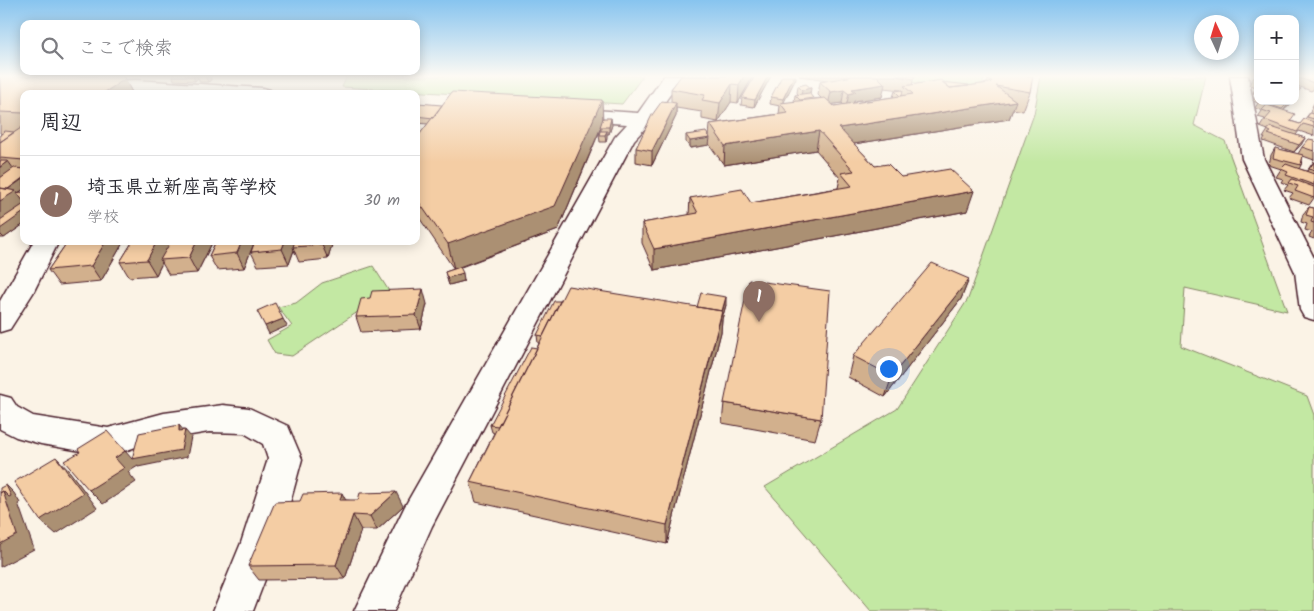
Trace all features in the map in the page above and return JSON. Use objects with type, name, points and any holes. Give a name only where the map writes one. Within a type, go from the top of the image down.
[{"type":"street","points":[[374,611],[423,508],[625,137],[652,105]]},
{"type":"street","points":[[1244,105],[1253,158],[1308,272],[1314,310]]},
{"type":"street","points":[[546,113],[642,118]]},
{"type":"street","points":[[0,322],[20,293],[45,245]]},
{"type":"street","points":[[0,407],[2,412],[24,426],[50,434],[93,438],[110,442],[130,434],[161,426],[205,419],[249,421],[276,435],[285,458],[260,543],[233,611]]},
{"type":"green space","points":[[1036,105],[1199,105],[1194,125],[1225,141],[1287,311],[1185,288],[1181,346],[1307,396],[1314,415],[1314,611],[871,611],[765,487],[897,409],[968,299]]},
{"type":"green space","points":[[373,266],[389,291],[292,356],[275,354],[267,340],[292,326],[278,307],[296,303],[322,283]]},
{"type":"building","points":[[0,105],[20,105],[20,113],[0,112]]},
{"type":"building","points":[[420,105],[442,105],[433,118],[420,116]]},
{"type":"building","points":[[442,105],[600,105],[555,206],[448,244],[420,204],[420,134]]},
{"type":"building","points":[[659,105],[675,105],[652,151],[636,148],[652,115]]},
{"type":"building","points":[[781,105],[993,105],[839,128],[875,166],[888,164],[901,177],[950,169],[974,191],[654,249],[642,223],[698,213],[690,198],[742,189],[751,203],[852,186],[841,173],[854,171],[819,131],[725,146],[710,124],[788,113]]},
{"type":"building","points":[[1267,105],[1295,114],[1290,121],[1300,124],[1304,119],[1314,122],[1314,127],[1303,124],[1297,132],[1265,120],[1271,113],[1262,110]]},
{"type":"building","points":[[1270,105],[1286,105],[1282,109]]},
{"type":"building","points":[[1310,113],[1314,114],[1314,119],[1307,117]]},
{"type":"building","points":[[603,118],[611,118],[609,127],[600,127]]},
{"type":"building","points":[[1271,127],[1305,138],[1299,145],[1268,134],[1271,132],[1267,130]]},
{"type":"building","points":[[20,129],[20,160],[0,158],[0,142]]},
{"type":"building","points":[[5,131],[14,132],[0,142],[0,135]]},
{"type":"building","points":[[600,131],[607,131],[605,135],[599,135]]},
{"type":"building","points":[[706,132],[710,138],[690,141],[686,135]]},
{"type":"building","points":[[1309,139],[1314,140],[1314,151],[1302,147]]},
{"type":"building","points":[[1275,148],[1303,155],[1301,165],[1273,158]]},
{"type":"building","points":[[0,161],[8,161],[0,167]]},
{"type":"building","points":[[1314,162],[1314,171],[1309,169]]},
{"type":"building","points":[[1286,164],[1314,174],[1314,185],[1286,175],[1288,172],[1281,169]]},
{"type":"building","points":[[14,168],[20,169],[20,180],[8,189],[0,188],[0,178]]},
{"type":"building","points":[[1292,179],[1314,187],[1314,198],[1295,191],[1298,186],[1289,183]]},
{"type":"building","points":[[0,188],[16,191],[0,201]]},
{"type":"building","points":[[20,207],[20,215],[0,229],[0,220]]},
{"type":"building","points":[[1309,207],[1314,208],[1314,223],[1311,222],[1313,217],[1306,215]]},
{"type":"building","points":[[65,245],[104,245],[91,266],[48,270]]},
{"type":"building","points":[[131,245],[155,245],[147,260],[120,262]]},
{"type":"building","points":[[169,245],[195,245],[189,258],[160,260]]},
{"type":"building","points":[[214,245],[240,245],[237,253],[209,256]]},
{"type":"building","points":[[254,245],[284,245],[282,249],[251,252]]},
{"type":"building","points":[[294,245],[322,245],[293,247]]},
{"type":"building","points":[[932,263],[969,279],[892,376],[853,356]]},
{"type":"building","points":[[460,267],[463,273],[447,278],[445,272]]},
{"type":"building","points":[[749,280],[830,291],[821,419],[724,403]]},
{"type":"building","points":[[568,286],[722,311],[667,525],[470,482]]},
{"type":"building","points":[[423,289],[416,315],[356,317],[361,299],[370,298],[372,291]]},
{"type":"building","points":[[701,293],[726,297],[722,311],[697,307]]},
{"type":"building","points":[[554,301],[560,301],[543,336],[537,335]]},
{"type":"building","points":[[275,303],[283,319],[265,326],[257,311]]},
{"type":"building","points":[[531,347],[537,348],[498,426],[490,425]]},
{"type":"building","points":[[179,425],[179,431],[185,430],[181,450],[132,459],[139,433]]},
{"type":"building","points":[[107,431],[125,451],[115,458],[124,468],[89,490],[64,461],[80,452],[78,449]]},
{"type":"building","points":[[56,457],[83,493],[40,520],[14,482]]},
{"type":"building","points":[[6,485],[11,496],[9,497],[3,491],[0,493],[0,488]]},
{"type":"building","points":[[3,491],[17,535],[0,544],[0,493]]},
{"type":"building","points":[[396,492],[370,516],[353,515],[336,565],[248,566],[275,502],[300,501],[303,494],[342,493],[340,500],[358,500],[360,493]]},
{"type":"place","name":"埼玉県立新座高等学校","points":[[759,322]]}]
